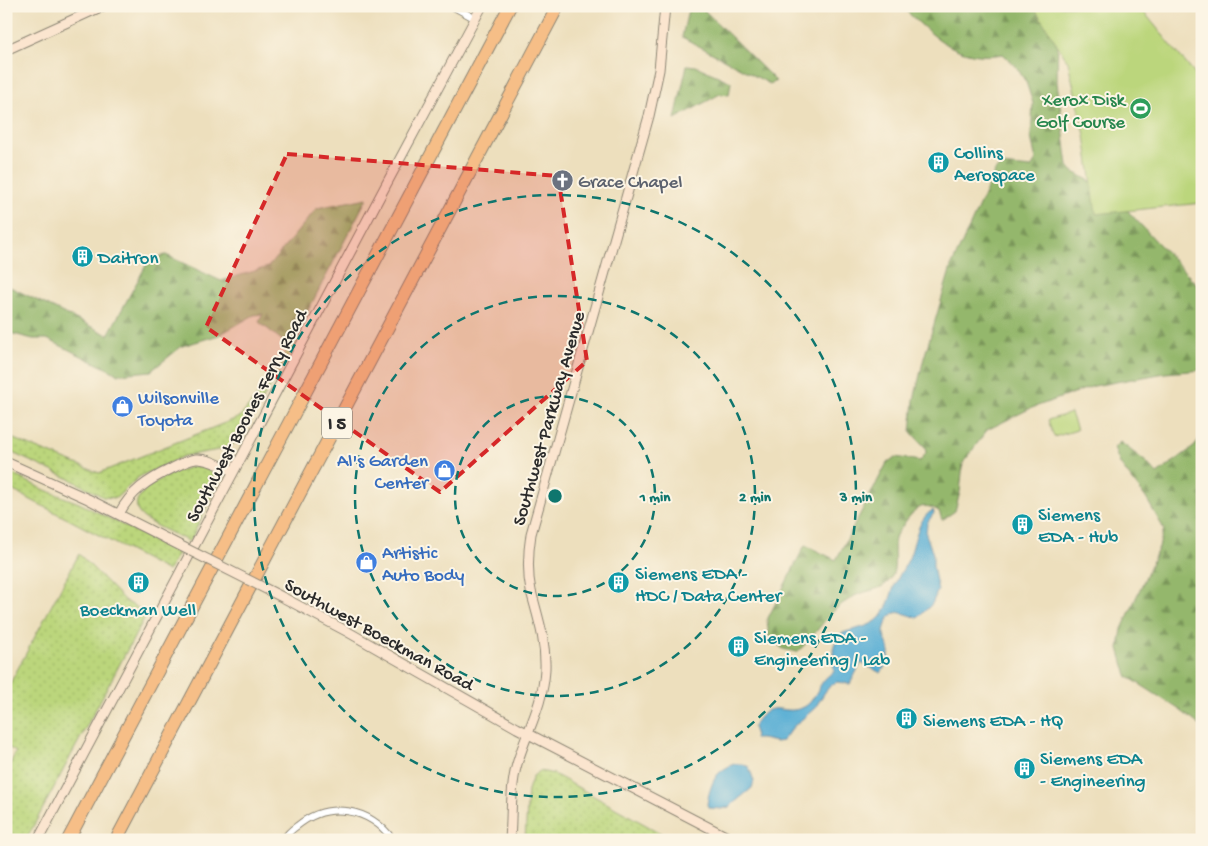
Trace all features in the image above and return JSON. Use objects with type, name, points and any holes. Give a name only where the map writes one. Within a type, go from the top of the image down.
[{"type":"highway","name":"I 5","points":[[68,840],[510,6]]},
{"type":"highway","name":"I 5","points":[[116,840],[558,6]]},
{"type":"street","points":[[6,50],[103,6]]},
{"type":"street","points":[[452,6],[476,19]]},
{"type":"street","name":"Southwest Boones Ferry Road","points":[[38,840],[482,6]]},
{"type":"street","name":"Southwest Parkway Avenue","points":[[510,840],[515,775],[542,696],[545,668],[540,622],[529,579],[528,555],[531,534],[648,122],[659,70],[665,6]]},
{"type":"street","points":[[119,514],[127,500],[141,485],[189,461],[206,460],[234,471]]},
{"type":"street","name":"Southwest Boeckman Road","points":[[6,462],[119,514],[284,598],[529,734],[734,840]]},
{"type":"street","points":[[283,840],[290,831],[305,819],[319,812],[336,810],[348,811],[371,820],[387,831],[393,840]]},
{"type":"highlighted area","points":[[287,154],[558,176],[587,361],[440,492],[206,327]]},
{"type":"green space","points":[[689,6],[698,6],[703,9],[776,81],[770,84],[682,37]]},
{"type":"green space","points":[[901,6],[1079,6],[1058,35],[1057,82],[1068,166],[1072,171],[1110,192],[1202,290],[1202,370],[1165,373],[1094,386],[1029,409],[987,430],[963,463],[960,492],[955,511],[942,520],[939,511],[933,508],[924,506],[916,510],[896,535],[894,546],[895,563],[890,580],[883,586],[857,595],[842,604],[797,652],[783,649],[769,637],[767,620],[805,545],[836,560],[887,463],[895,457],[920,461],[926,453],[925,447],[911,432],[914,400],[924,358],[951,267],[995,171],[1001,165],[1031,168],[1036,160],[1031,137],[1033,103],[1026,82],[1015,65],[1003,54],[972,54],[946,44],[923,27]]},
{"type":"green space","name":"Xerox Disk Golf Course","points":[[1033,6],[1139,6],[1202,83],[1202,203],[1096,214],[1085,135],[1068,62]]},
{"type":"green space","points":[[687,65],[696,66],[731,82],[729,95],[720,94],[675,119]]},
{"type":"green space","points":[[367,198],[292,341],[283,341],[259,322],[263,314],[254,315],[219,335],[182,346],[151,371],[118,374],[47,339],[33,339],[6,332],[6,285],[108,335],[149,260],[166,255],[221,281],[268,267],[317,208]]},
{"type":"green space","points":[[298,340],[237,442],[224,449],[184,456],[147,473],[139,477],[116,498],[103,497],[74,481],[6,450],[6,436],[99,473],[240,417],[272,378],[292,341]]},
{"type":"green space","points":[[1071,413],[1077,430],[1054,437],[1048,420]]},
{"type":"green space","points":[[1202,434],[1202,727],[1180,710],[1127,676],[1119,648],[1122,629],[1159,547],[1164,529],[1146,498],[1120,464],[1114,448],[1120,442],[1146,462],[1157,474],[1195,446]]},
{"type":"green space","points":[[199,466],[207,469],[212,474],[215,480],[215,488],[190,542],[143,517],[139,513],[137,504],[140,496],[147,488],[158,481],[181,470]]},
{"type":"green space","points":[[6,471],[45,490],[79,503],[178,553],[168,571],[6,487]]},
{"type":"green space","points":[[79,554],[125,601],[147,613],[26,840],[6,840],[6,771],[16,752],[6,746],[6,691]]},
{"type":"green space","points":[[540,771],[554,774],[673,840],[525,840],[528,790],[533,776]]},
{"type":"water","points":[[933,510],[934,513],[927,523],[926,534],[933,554],[933,567],[938,590],[932,604],[918,618],[897,613],[892,614],[889,618],[884,636],[889,655],[881,673],[861,663],[850,684],[837,682],[831,685],[815,708],[793,727],[782,741],[754,739],[753,727],[766,712],[772,709],[796,710],[810,702],[826,678],[834,672],[834,647],[840,634],[876,621],[884,612],[897,580],[908,560],[919,526],[927,514]]},
{"type":"water","points":[[734,764],[742,764],[749,767],[754,781],[752,788],[729,807],[722,809],[709,808],[707,805],[708,797],[714,780],[726,768]]},
{"type":"place","name":"Xerox Disk Golf Course","points":[[1141,109]]},
{"type":"place","name":"Collins Aerospace","points":[[938,162]]},
{"type":"place","name":"Grace Chapel","points":[[562,180]]},
{"type":"place","name":"Daitron","points":[[82,256]]},
{"type":"place","name":"Wilsonville Toyota","points":[[122,407]]},
{"type":"place","name":"Al's Garden Center","points":[[444,470]]},
{"type":"place","name":"Siemens EDA - Hub","points":[[1022,524]]},
{"type":"place","name":"Artistic Auto Body","points":[[366,562]]},
{"type":"place","name":"Boeckman Well","points":[[138,582]]},
{"type":"place","name":"Siemens EDA - HDC / Data Center","points":[[619,583]]},
{"type":"place","name":"Siemens EDA - Engineering / Lab","points":[[738,647]]},
{"type":"place","name":"Siemens EDA - HQ","points":[[907,719]]},
{"type":"place","name":"Siemens EDA - Engineering","points":[[1024,768]]}]
